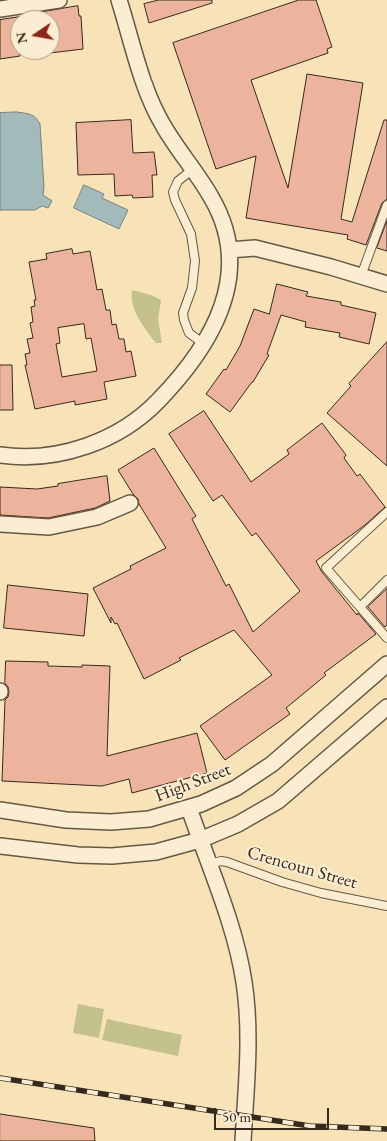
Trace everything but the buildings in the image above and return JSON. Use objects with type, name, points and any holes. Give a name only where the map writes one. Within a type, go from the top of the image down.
[{"type":"street","points":[[0,9],[29,2],[58,0]]},
{"type":"street","points":[[0,455],[29,457],[78,449],[108,437],[132,422],[154,405],[183,372],[213,330],[225,300],[230,269],[229,250],[224,225],[212,197],[162,124],[154,108],[143,79],[119,0]]},
{"type":"street","points":[[229,250],[255,248],[387,284]]},
{"type":"street","points":[[0,524],[49,527],[98,517],[130,503]]},
{"type":"street","name":"High Street","points":[[0,810],[66,820],[111,822],[149,819],[189,808],[236,788],[272,764],[387,664]]},
{"type":"street","points":[[0,846],[78,855],[112,856],[156,852],[200,840],[238,824],[278,800],[387,707]]},
{"type":"street","points":[[189,808],[237,948],[246,997],[247,1060],[243,1141]]},
{"type":"lane","points":[[193,169],[178,181],[174,192],[175,200],[191,234],[195,261],[192,288],[183,313],[184,320],[189,332],[204,344]]},
{"type":"lane","points":[[361,276],[387,205]]},
{"type":"lane","points":[[387,512],[326,568],[387,638]]},
{"type":"lane","points":[[360,607],[387,580]]},
{"type":"lane","name":"Crencoun Street","points":[[209,864],[221,861],[227,862],[282,882],[321,893],[387,906]]},
{"type":"shaded area","points":[[132,290],[161,300],[158,319],[162,343],[156,343],[138,318],[133,304]]},
{"type":"shaded area","points":[[78,1004],[104,1009],[99,1038],[73,1033]]},
{"type":"shaded area","points":[[107,1019],[182,1035],[178,1056],[102,1040]]},
{"type":"water","points":[[17,112],[33,116],[40,124],[43,195],[52,201],[48,208],[42,206],[35,210],[0,210],[0,113]]},
{"type":"water","points":[[84,185],[104,194],[102,198],[128,210],[119,229],[74,208]]},
{"type":"railway","points":[[0,1078],[310,1126],[387,1129]]}]
